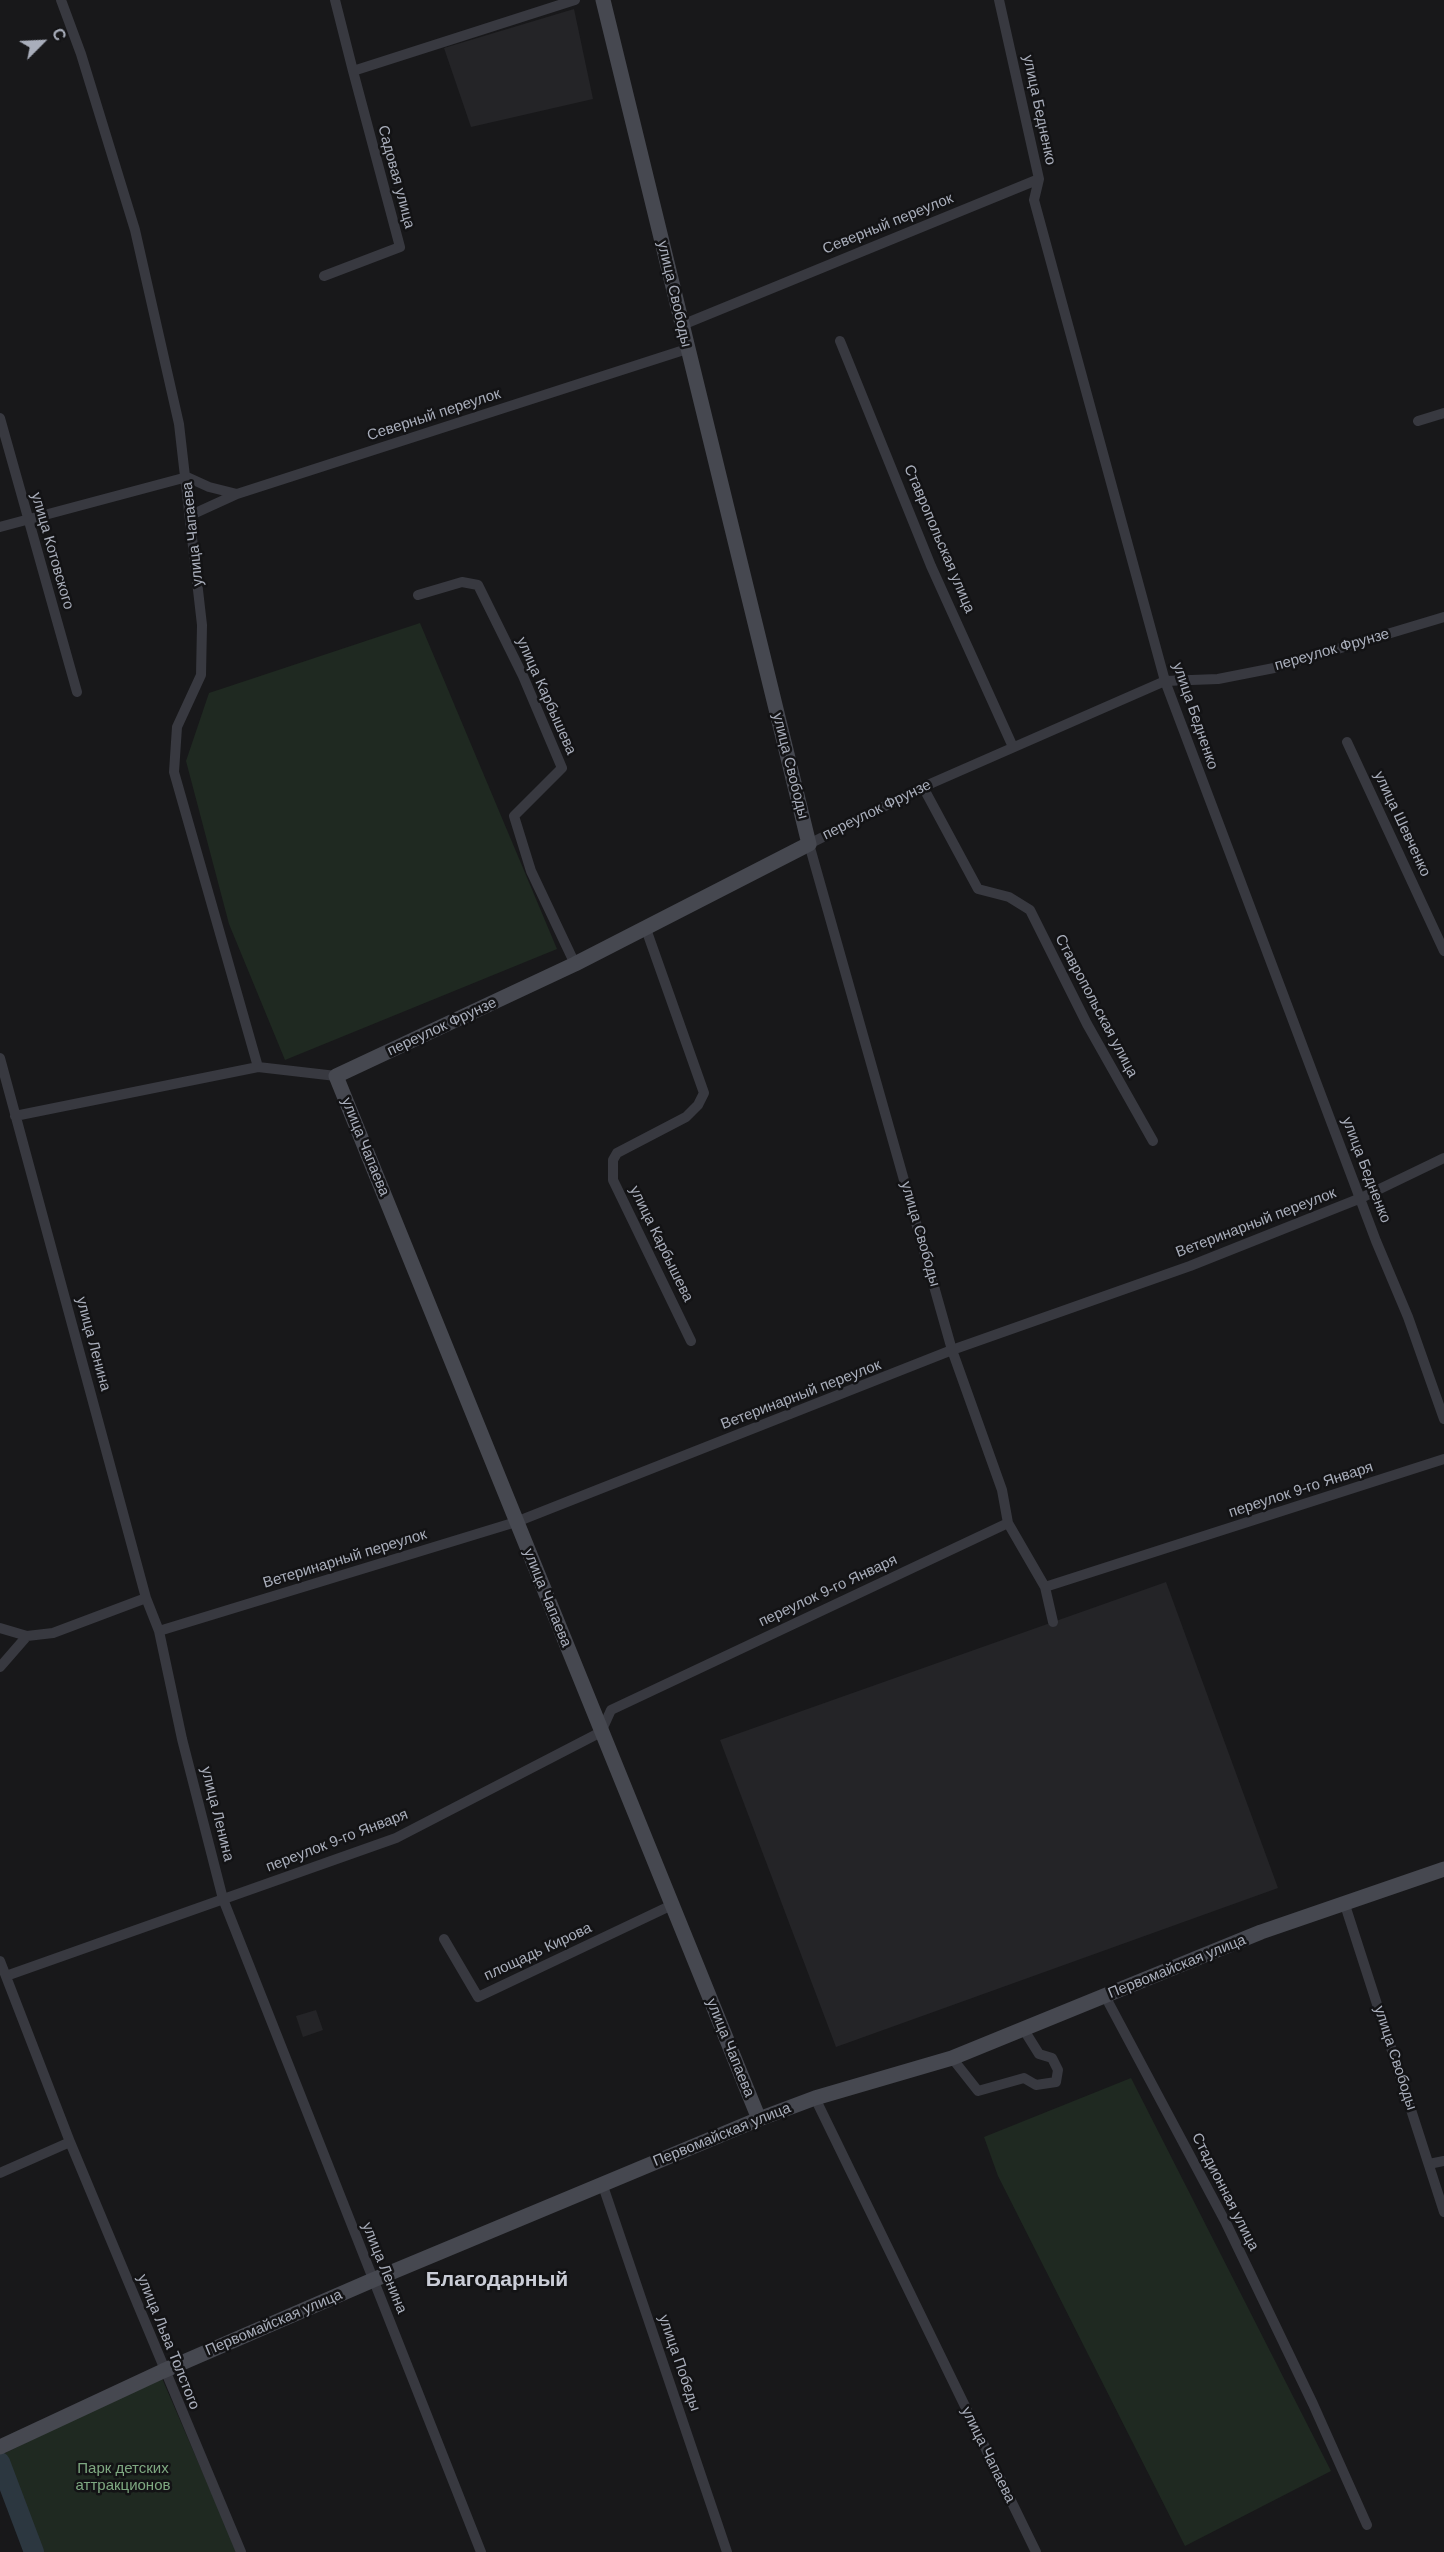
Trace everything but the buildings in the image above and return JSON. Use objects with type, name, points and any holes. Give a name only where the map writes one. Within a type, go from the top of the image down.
[{"type":"main road","name":"улица Свободы","points":[[603,0],[809,844]]},
{"type":"main road","name":"переулок Фрунзе","points":[[336,1076],[575,964],[809,844]]},
{"type":"main road","name":"улица Чапаева","points":[[336,1076],[759,2119]]},
{"type":"main road","name":"Первомайская улица","points":[[0,2446],[163,2371],[373,2280],[759,2119],[815,2098],[952,2058],[1261,1932],[1345,1905],[1444,1869]]},
{"type":"street","name":"улица Чапаева","points":[[61,0],[81,54],[135,230],[179,424],[187,477],[202,625],[201,675],[177,727],[174,772],[258,1067]]},
{"type":"street","name":"Садовая улица","points":[[324,276],[400,247],[335,0]]},
{"type":"street","points":[[353,71],[576,0]]},
{"type":"street","name":"улица Бедненко","points":[[999,0],[1039,178],[1034,200],[1165,681],[1444,1419]]},
{"type":"street","name":"Северный переулок","points":[[682,325],[1039,178]]},
{"type":"street","name":"Ставропольская улица","points":[[840,341],[931,566],[1013,747]]},
{"type":"street","name":"Северный переулок","points":[[191,515],[237,494],[687,349]]},
{"type":"street","points":[[1418,421],[1444,413]]},
{"type":"street","name":"улица Котовского","points":[[0,418],[76,692]]},
{"type":"street","points":[[0,527],[187,477],[209,487],[237,494]]},
{"type":"street","name":"улица Карбышева","points":[[418,595],[462,582],[478,585],[523,676],[562,768],[514,816],[531,871],[575,964]]},
{"type":"street","name":"переулок Фрунзе","points":[[809,844],[923,787],[1165,681],[1218,679],[1274,668],[1444,617]]},
{"type":"street","name":"улица Шевченко","points":[[1347,742],[1444,951]]},
{"type":"street","name":"Ставропольская улица","points":[[923,787],[978,889],[1009,897],[1030,910],[1087,1024],[1153,1141]]},
{"type":"street","name":"улица Свободы","points":[[809,844],[952,1350],[1002,1490],[1008,1523]]},
{"type":"street","name":"улица Карбышева","points":[[646,929],[704,1093],[686,1117],[617,1153],[613,1161],[613,1180],[692,1341]]},
{"type":"street","name":"улица Ленина","points":[[0,1058],[146,1598],[159,1631],[182,1739],[223,1899],[481,2552]]},
{"type":"street","points":[[15,1116],[258,1067],[336,1076]]},
{"type":"street","name":"Ветеринарный переулок","points":[[159,1631],[516,1522],[952,1350],[1190,1266],[1361,1198],[1444,1158]]},
{"type":"street","name":"переулок 9-го Января","points":[[1045,1587],[1444,1459]]},
{"type":"street","points":[[1008,1523],[1045,1587],[1053,1622]]},
{"type":"street","name":"переулок 9-го Января","points":[[6,1976],[396,1838],[601,1732],[611,1710],[1008,1523]]},
{"type":"street","points":[[0,1628],[27,1636],[53,1634],[146,1598]]},
{"type":"street","points":[[0,1667],[27,1636]]},
{"type":"street","name":"площадь Кирова","points":[[444,1939],[478,1997],[672,1905]]},
{"type":"street","name":"улица Свободы","points":[[1345,1905],[1444,2212]]},
{"type":"street","name":"улица Льва Толстого","points":[[0,1961],[70,2142],[163,2371],[241,2552]]},
{"type":"street","name":"Стадионная улица","points":[[1105,1996],[1226,2223],[1313,2404],[1367,2525]]},
{"type":"street","points":[[952,2058],[978,2091],[1024,2078],[1036,2085],[1056,2082],[1058,2070],[1052,2058],[1039,2054],[1024,2030]]},
{"type":"street","name":"улица Чапаева","points":[[815,2098],[1036,2552]]},
{"type":"street","points":[[0,2173],[70,2142]]},
{"type":"street","points":[[1429,2164],[1444,2161]]},
{"type":"street","name":"улица Победы","points":[[603,2183],[727,2552]]},
{"type":"shaded area","points":[[574,9],[593,99],[471,127],[444,48]]},
{"type":"shaded area","points":[[1166,1582],[1278,1888],[836,2047],[720,1740]]},
{"type":"shaded area","points":[[316,2010],[323,2030],[303,2037],[296,2016]]},
{"type":"green space","points":[[420,623],[557,949],[285,1060],[229,924],[186,761],[209,693]]},
{"type":"green space","points":[[1131,2078],[1331,2471],[1185,2546],[998,2176],[984,2137]]},
{"type":"green space","name":"Парк детских аттракционов","points":[[161,2376],[237,2552],[40,2552],[1,2455]]},
{"type":"waterway","points":[[0,2462],[34,2552]]},
{"type":"district","name":"Благодарный","points":[[497,2280]]}]
